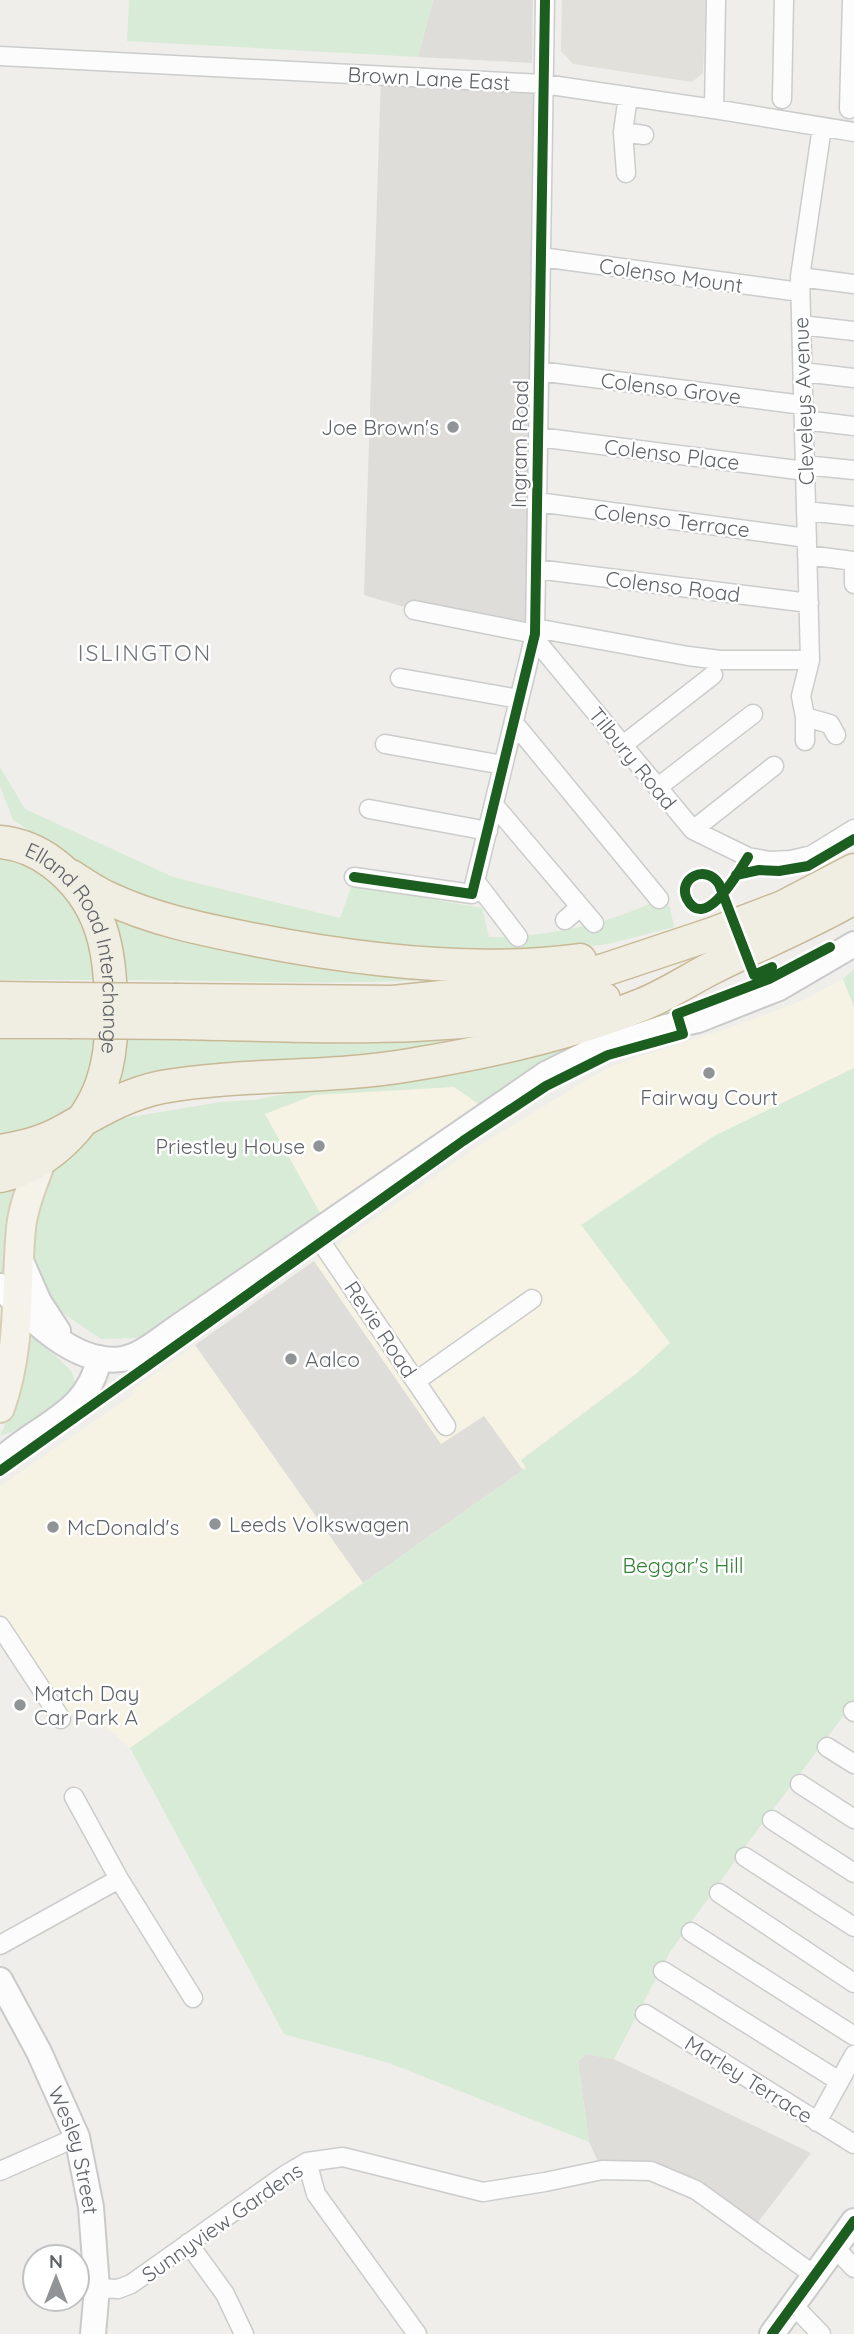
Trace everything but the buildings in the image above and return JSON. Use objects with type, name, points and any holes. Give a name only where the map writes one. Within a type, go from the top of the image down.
[{"type":"highway","name":"Elland Road Interchange","points":[[0,1175],[41,1161],[84,1118],[102,1082],[112,1030],[108,958],[95,911],[71,876],[46,858],[6,837]]},
{"type":"highway","points":[[0,998],[67,1010],[179,1011],[393,1002],[537,988],[604,970],[712,934],[783,907],[854,870]]},
{"type":"highway","points":[[71,876],[108,898],[167,920],[307,950],[400,962],[553,964],[611,956],[712,934]]},
{"type":"highway","points":[[0,1151],[29,1146],[140,1092],[160,1087],[352,1073],[466,1055],[559,1032],[641,1005],[716,966],[806,925],[854,898]]},
{"type":"highway","points":[[179,1011],[363,1026],[412,1026],[582,1004],[647,988],[716,966]]},
{"type":"highway","points":[[0,1023],[67,1010]]},
{"type":"main road","points":[[0,1408],[13,1363],[9,1297],[21,1261],[21,1226],[26,1203],[41,1161]]},
{"type":"street","name":"Ingram Road","points":[[476,881],[535,633],[545,0]]},
{"type":"street","points":[[715,108],[716,0]]},
{"type":"street","points":[[782,99],[784,0]]},
{"type":"street","points":[[849,109],[852,0]]},
{"type":"street","name":"Brown Lane East","points":[[0,56],[544,84],[715,108],[854,132]]},
{"type":"street","points":[[626,173],[623,132],[628,96]]},
{"type":"street","name":"Cleveleys Avenue","points":[[805,741],[805,717],[800,696],[808,668],[809,603],[800,285],[822,127]]},
{"type":"street","points":[[623,132],[644,135]]},
{"type":"street","name":"Colenso Mount","points":[[541,257],[800,285],[854,284]]},
{"type":"street","points":[[801,325],[854,331]]},
{"type":"street","name":"Colenso Grove","points":[[539,371],[804,412],[854,426]]},
{"type":"street","points":[[803,372],[854,378]]},
{"type":"street","name":"Colenso Place","points":[[538,437],[805,468],[854,470]]},
{"type":"street","name":"Colenso Terrace","points":[[537,502],[807,547],[854,561]]},
{"type":"street","points":[[806,510],[854,516]]},
{"type":"street","points":[[854,561],[854,584]]},
{"type":"street","name":"Colenso Road","points":[[536,569],[809,603]]},
{"type":"street","points":[[414,610],[535,633],[698,657],[808,668]]},
{"type":"street","name":"Tilbury Road","points":[[535,633],[692,830],[748,858],[770,861],[812,855],[854,829]]},
{"type":"street","points":[[624,746],[713,675]]},
{"type":"street","points":[[400,678],[519,699]]},
{"type":"street","points":[[658,787],[753,714]]},
{"type":"street","points":[[805,717],[830,724],[836,735]]},
{"type":"street","points":[[513,723],[651,897]]},
{"type":"street","points":[[385,744],[503,765]]},
{"type":"street","points":[[692,830],[774,766]]},
{"type":"street","points":[[494,805],[594,923]]},
{"type":"street","points":[[369,809],[488,831]]},
{"type":"street","points":[[354,877],[472,894],[476,881]]},
{"type":"street","points":[[476,881],[499,925],[519,937]]},
{"type":"street","points":[[565,920],[580,907]]},
{"type":"street","points":[[9,1297],[39,1327],[62,1341],[99,1359],[123,1359],[142,1351],[546,1074],[588,1053],[666,1027],[698,1020],[779,988],[814,970],[854,944]]},
{"type":"street","name":"Revie Road","points":[[316,1233],[446,1426]]},
{"type":"street","points":[[21,1261],[39,1302],[54,1323],[62,1341]]},
{"type":"street","points":[[416,1381],[532,1299]]},
{"type":"street","points":[[2,1459],[76,1404],[93,1382],[99,1359]]},
{"type":"street","points":[[0,1626],[61,1718]]},
{"type":"street","points":[[827,1747],[854,1764]]},
{"type":"street","points":[[800,1784],[854,1819]]},
{"type":"street","points":[[74,1797],[119,1879],[193,1998]]},
{"type":"street","points":[[772,1820],[854,1873]]},
{"type":"street","points":[[746,1857],[854,1927]]},
{"type":"street","points":[[0,1945],[119,1879]]},
{"type":"street","points":[[719,1893],[854,1983]]},
{"type":"street","points":[[691,1932],[854,2036]]},
{"type":"street","points":[[663,1971],[839,2081]]},
{"type":"street","name":"Wesley Street","points":[[0,1980],[39,2052],[77,2137],[91,2207],[97,2288],[93,2334]]},
{"type":"street","name":"Marley Terrace","points":[[645,2014],[854,2144]]},
{"type":"street","points":[[817,2122],[854,2055]]},
{"type":"street","points":[[0,2171],[77,2137]]},
{"type":"street","name":"Sunnyview Gardens","points":[[97,2288],[118,2289],[131,2284],[307,2162],[343,2157],[483,2192],[602,2170],[651,2171],[696,2190],[814,2275]]},
{"type":"street","points":[[307,2162],[317,2194],[417,2334]]},
{"type":"street","points":[[772,2334],[854,2221]]},
{"type":"street","points":[[188,2243],[225,2294],[244,2334]]},
{"type":"street","points":[[835,2248],[854,2268]]},
{"type":"street","points":[[793,2305],[821,2334]]},
{"type":"shaded area","points":[[433,0],[533,0],[532,63],[418,57]]},
{"type":"shaded area","points":[[562,0],[706,0],[703,73],[692,82],[573,64],[561,51]]},
{"type":"shaded area","points":[[381,76],[544,84],[535,634],[414,610],[364,595]]},
{"type":"shaded area","points":[[843,979],[854,1007],[854,1068],[714,1136],[680,1357],[130,1748],[99,1721],[83,1720],[61,1708],[0,1612],[0,1486],[134,1394],[132,1390],[475,1148],[580,1084],[612,1066],[741,1024],[804,1000]]},
{"type":"shaded area","points":[[454,1086],[480,1105],[324,1220],[264,1114],[314,1095]]},
{"type":"shaded area","points":[[314,1261],[441,1444],[484,1416],[523,1470],[363,1583],[195,1345]]},
{"type":"shaded area","points":[[586,2054],[614,2059],[811,2153],[752,2230],[651,2171],[602,2170],[589,2142],[578,2061]]},
{"type":"green space","points":[[129,0],[433,0],[418,57],[127,41]]},
{"type":"green space","points":[[0,767],[25,809],[173,877],[340,918],[352,885],[482,908],[489,937],[532,935],[576,928],[619,916],[659,899],[670,907],[674,927],[608,944],[535,952],[453,952],[339,942],[158,904],[96,874],[13,820],[0,786]]},
{"type":"green space","points":[[0,854],[21,857],[65,885],[96,936],[103,980],[0,980]]},
{"type":"green space","points":[[101,898],[499,975],[360,982],[128,980],[118,938]]},
{"type":"green space","points":[[854,969],[854,1007],[843,979]]},
{"type":"green space","points":[[531,1030],[465,1046],[112,1090],[124,1038],[361,1044],[434,1041]]},
{"type":"green space","points":[[608,1033],[541,1065],[480,1105],[454,1087],[314,1095],[265,1114],[324,1220],[140,1338],[101,1339],[50,1304],[34,1277],[28,1241],[51,1172],[78,1140],[125,1118],[221,1102],[254,1100]]},
{"type":"green space","points":[[0,1040],[100,1040],[88,1079],[75,1102],[66,1111],[38,1129],[0,1138]]},
{"type":"green space","name":"Beggar's Hill","points":[[854,1068],[854,1702],[670,1952],[614,2059],[586,2054],[578,2061],[589,2142],[389,2063],[284,2034],[130,1748],[526,1468],[521,1460],[637,1373],[670,1343],[581,1225],[714,1136]]},
{"type":"green space","points":[[28,1180],[7,1287],[0,1280],[0,1186]]},
{"type":"green space","points":[[36,1336],[72,1372],[75,1384],[61,1400],[41,1415],[0,1436],[13,1407],[28,1339]]},
{"type":"cycle path","points":[[354,877],[472,894],[535,634],[545,0]]},
{"type":"cycle path","points":[[736,875],[759,870],[779,871],[808,866],[854,839]]},
{"type":"cycle path","points":[[748,857],[729,885],[721,896],[712,904],[703,909],[694,908],[685,892],[686,885],[694,876],[700,874],[713,878],[719,884],[754,975],[772,967]]},
{"type":"cycle path","points":[[0,1471],[463,1141],[546,1086],[608,1055],[683,1034],[677,1014],[769,979],[830,947]]},
{"type":"cycle path","points":[[772,2334],[854,2221]]},
{"type":"place","name":"Joe Brown's","points":[[453,427]]},
{"type":"place","name":"Fairway Court","points":[[709,1073]]},
{"type":"place","name":"Priestley House","points":[[319,1146]]},
{"type":"place","name":"Aalco","points":[[291,1359]]},
{"type":"place","name":"Leeds Volkswagen","points":[[215,1524]]},
{"type":"place","name":"McDonald's","points":[[53,1527]]},
{"type":"place","name":"Match Day Car Park A","points":[[20,1705]]},
{"type":"district","name":"ISLINGTON","points":[[145,652]]}]
